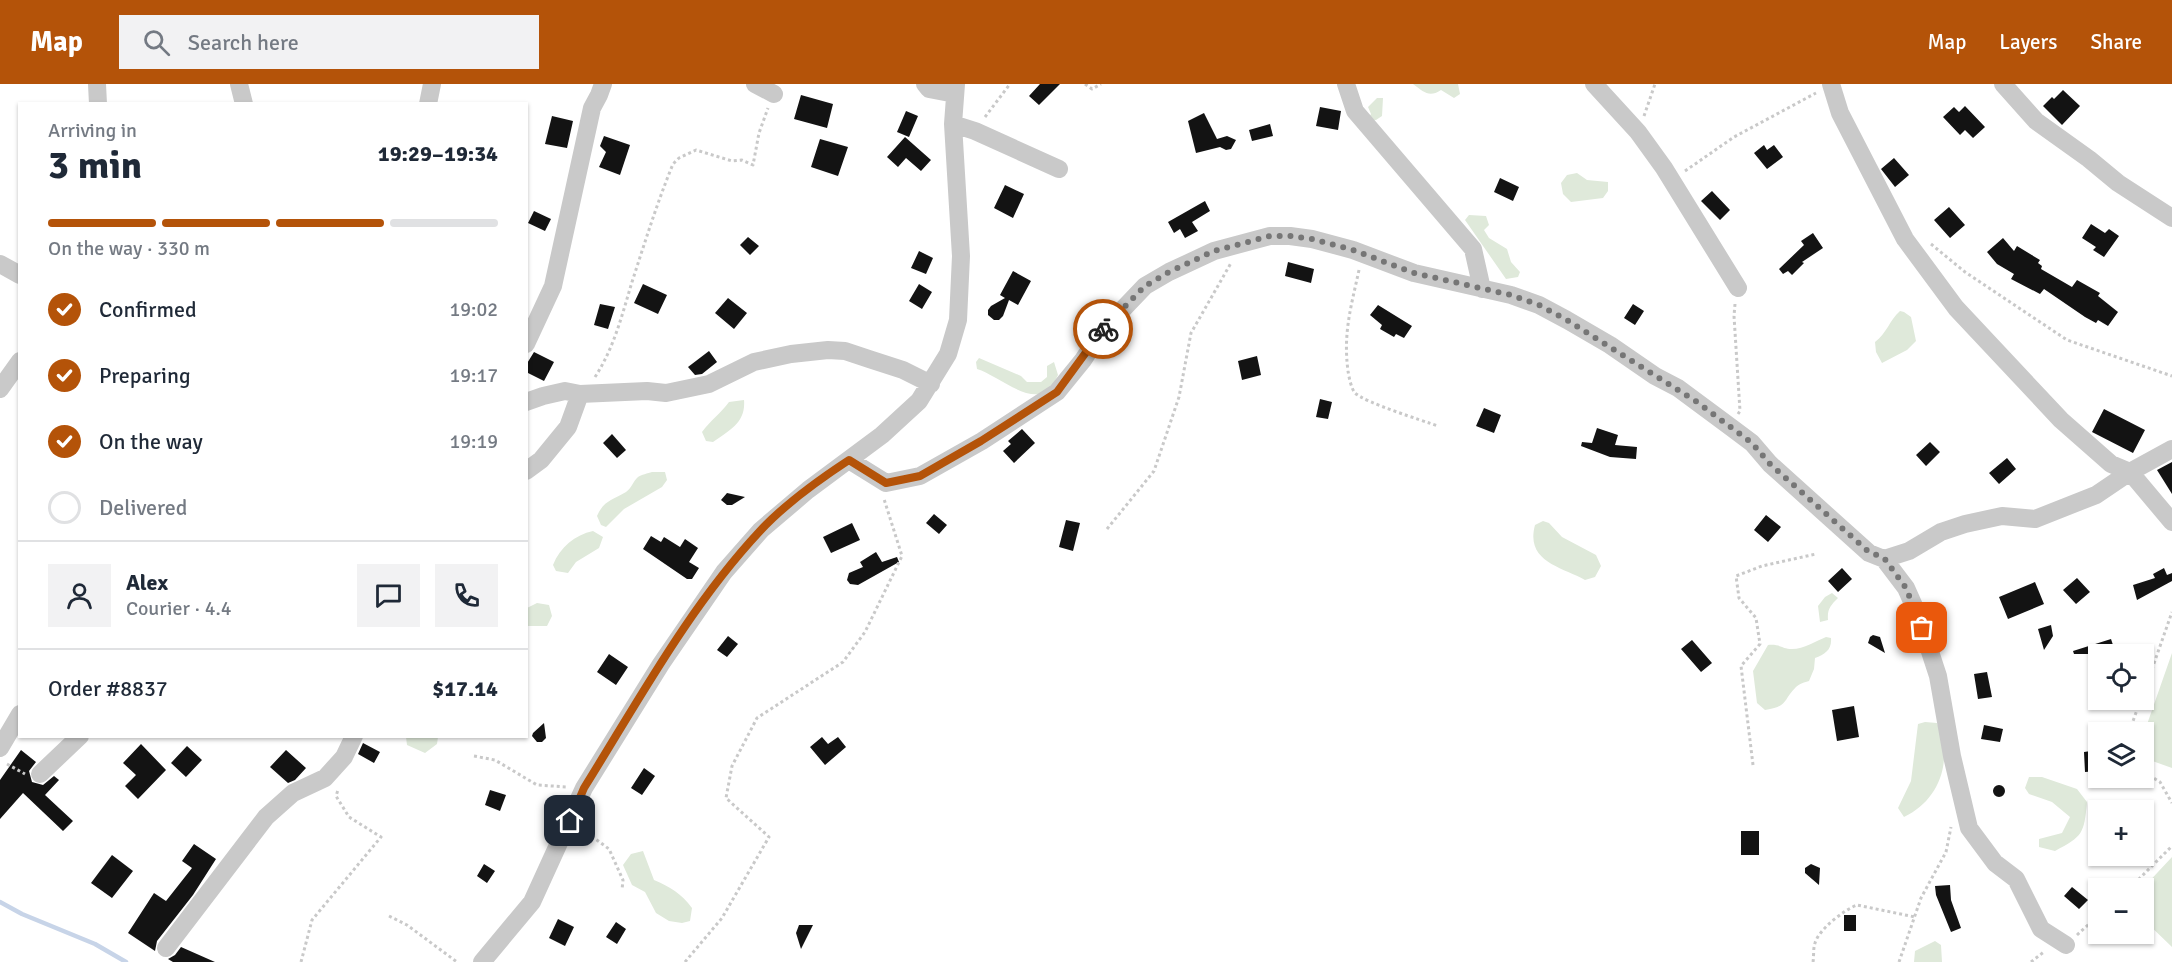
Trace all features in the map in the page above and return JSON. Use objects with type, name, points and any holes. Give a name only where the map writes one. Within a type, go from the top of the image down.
[{"type":"street","points":[[98,84],[99,102]]},
{"type":"street","points":[[238,84],[242,102]]},
{"type":"street","points":[[428,102],[432,84]]},
{"type":"street","points":[[528,341],[553,286],[592,108],[600,95],[603,84]]},
{"type":"street","points":[[755,84],[774,94]]},
{"type":"street","points":[[482,962],[532,902],[584,788],[667,655],[724,572],[761,530],[808,490],[882,435],[919,401],[948,354],[958,320],[961,256],[953,124],[955,89],[929,89],[925,84]]},
{"type":"street","points":[[1346,84],[1355,111],[1473,249],[1482,289]]},
{"type":"street","points":[[1594,84],[1638,132],[1737,288]]},
{"type":"street","points":[[2003,84],[2036,121],[2118,183],[2172,218]]},
{"type":"street","points":[[1831,86],[1840,114],[1905,239],[1956,308],[2061,420],[2110,464],[2130,472],[2172,522]]},
{"type":"street","points":[[953,124],[975,131],[1059,169]]},
{"type":"street","points":[[849,460],[886,483],[920,476],[981,441],[1057,392],[1083,360],[1102,331],[1145,286],[1184,265],[1235,244],[1270,236],[1312,239],[1363,254],[1414,273],[1511,295],[1539,305],[1610,345],[1655,376],[1678,388],[1752,443],[1770,464],[1869,552],[1884,558],[1906,588],[1932,659],[1944,702],[1948,734],[1970,828],[1977,842],[1995,863],[2016,879],[2041,929],[2066,945]]},
{"type":"street","points":[[0,264],[18,274]]},
{"type":"street","points":[[528,401],[565,391],[580,394],[647,391],[666,393],[709,384],[754,362],[791,354],[828,350],[845,351],[877,361],[903,370],[931,384]]},
{"type":"street","points":[[0,388],[18,364]]},
{"type":"street","points":[[528,470],[541,460],[568,427],[580,394]]},
{"type":"street","points":[[1884,558],[1909,551],[1941,532],[1965,524],[2002,516],[2035,519],[2096,495],[2130,472],[2172,449]]},
{"type":"street","points":[[0,748],[18,717]]},
{"type":"street","points":[[40,774],[78,738]]},
{"type":"street","points":[[166,948],[266,817],[293,793],[325,778],[344,757],[353,738]]},
{"type":"path","points":[[975,131],[1010,84]]},
{"type":"path","points":[[1085,84],[1092,89],[1101,84]]},
{"type":"path","points":[[1638,132],[1656,84]]},
{"type":"path","points":[[1671,181],[1734,137],[1810,94],[1831,86]]},
{"type":"path","points":[[580,394],[604,363],[619,330],[648,233],[673,164],[679,158],[696,150],[732,161],[742,160],[753,165],[759,133],[774,94]]},
{"type":"path","points":[[1905,239],[1915,232],[1965,272],[2067,340],[2172,376]]},
{"type":"path","points":[[1107,528],[1154,471],[1179,397],[1191,333],[1235,255],[1235,244]]},
{"type":"path","points":[[1363,254],[1347,322],[1345,347],[1348,377],[1354,392],[1438,426]]},
{"type":"path","points":[[1732,428],[1740,411],[1734,316],[1737,288]]},
{"type":"path","points":[[685,962],[722,918],[769,837],[726,798],[732,766],[757,718],[843,662],[865,632],[902,556],[882,494],[886,483]]},
{"type":"path","points":[[1753,765],[1741,666],[1760,644],[1756,618],[1739,598],[1736,576],[1762,566],[1816,554]]},
{"type":"path","points":[[2154,663],[2172,612]]},
{"type":"path","points":[[474,756],[495,760],[537,785],[584,788]]},
{"type":"path","points":[[301,962],[312,920],[381,837],[349,817],[336,796],[344,757]]},
{"type":"path","points":[[0,760],[26,774],[33,776],[40,774]]},
{"type":"path","points":[[2154,778],[2160,782],[2172,803]]},
{"type":"path","points":[[1899,962],[1921,898],[1946,852],[1953,817],[1964,806]]},
{"type":"path","points":[[570,821],[609,849],[623,880],[622,890]]},
{"type":"path","points":[[2140,878],[2172,846]]},
{"type":"path","points":[[1813,962],[1815,941],[1848,908],[1857,905],[1915,917]]},
{"type":"path","points":[[389,916],[407,925],[457,962]]},
{"type":"path","points":[[2066,945],[2088,925]]},
{"type":"green space","points":[[1413,84],[1458,84],[1460,94],[1454,98],[1441,90],[1430,94]]},
{"type":"green space","points":[[1377,98],[1383,98],[1382,116],[1370,121],[1371,114],[1368,107]]},
{"type":"green space","points":[[1577,173],[1587,180],[1608,182],[1608,191],[1603,198],[1571,202],[1563,194],[1561,183],[1567,175]]},
{"type":"green space","points":[[1469,215],[1486,216],[1489,225],[1484,230],[1489,238],[1507,249],[1511,262],[1520,272],[1518,277],[1506,279],[1465,220]]},
{"type":"green space","points":[[1900,311],[1911,317],[1916,341],[1907,350],[1882,363],[1876,352],[1875,342]]},
{"type":"green space","points":[[979,358],[1021,376],[1027,382],[1041,382],[1047,377],[1047,366],[1054,362],[1058,375],[1047,391],[1031,394],[977,369],[976,362]]},
{"type":"green space","points":[[744,400],[744,408],[736,425],[713,442],[706,441],[702,432],[729,402]]},
{"type":"green space","points":[[652,472],[665,472],[667,480],[662,487],[624,509],[606,527],[601,525],[597,516],[603,507],[628,490],[638,477]]},
{"type":"green space","points":[[1543,521],[1549,523],[1562,537],[1596,555],[1601,566],[1595,577],[1585,580],[1556,567],[1540,555],[1533,537],[1535,525]]},
{"type":"green space","points":[[593,531],[603,537],[599,548],[576,562],[568,573],[556,571],[553,565],[564,547],[580,535]]},
{"type":"green space","points":[[1832,593],[1838,598],[1830,608],[1828,620],[1820,622],[1818,606],[1825,597]]},
{"type":"green space","points":[[537,603],[549,605],[552,616],[547,626],[528,626],[528,608]]},
{"type":"green space","points":[[1826,637],[1831,638],[1829,649],[1815,658],[1814,669],[1809,681],[1797,686],[1778,707],[1765,710],[1757,703],[1753,671],[1768,645],[1796,649]]},
{"type":"green space","points":[[2172,653],[2172,768],[2154,762],[2154,722],[2148,722],[2154,710]]},
{"type":"green space","points":[[1937,723],[1942,737],[1944,764],[1935,789],[1927,800],[1904,817],[1898,808],[1911,781],[1918,724]]},
{"type":"green space","points":[[406,738],[438,738],[437,744],[425,753],[407,745]]},
{"type":"green space","points":[[2029,777],[2042,777],[2077,789],[2087,802],[2085,821],[2080,833],[2071,842],[2055,851],[2039,847],[2039,839],[2062,833],[2070,817],[2052,802],[2029,794],[2025,788]]},
{"type":"green space","points":[[643,851],[654,880],[675,891],[692,908],[690,921],[682,923],[669,921],[656,913],[645,892],[632,885],[623,865],[631,854]]},
{"type":"green space","points":[[2172,857],[2172,947],[2154,930],[2152,878]]},
{"type":"green space","points":[[1935,941],[1941,945],[1942,962],[1914,962],[1915,951]]},
{"type":"building","points":[[1040,84],[1060,84],[1039,105],[1029,96]]},
{"type":"building","points":[[2063,90],[2080,106],[2062,125],[2043,106]]},
{"type":"building","points":[[801,95],[833,104],[827,128],[794,119]]},
{"type":"building","points":[[1965,106],[1985,127],[1973,138],[1965,130],[1960,135],[1943,117],[1954,107],[1959,112]]},
{"type":"building","points":[[1320,107],[1341,111],[1338,130],[1316,126]]},
{"type":"building","points":[[906,111],[918,116],[909,137],[897,132]]},
{"type":"building","points":[[1204,113],[1217,139],[1227,136],[1236,140],[1231,149],[1226,150],[1220,147],[1196,153],[1188,121]]},
{"type":"building","points":[[552,116],[573,121],[567,148],[545,144]]},
{"type":"building","points":[[1270,124],[1273,136],[1252,141],[1249,130]]},
{"type":"building","points":[[604,136],[630,145],[620,175],[599,167],[606,152],[600,146]]},
{"type":"building","points":[[905,137],[931,160],[921,171],[906,158],[898,167],[887,157]]},
{"type":"building","points":[[820,139],[848,147],[838,176],[811,167]]},
{"type":"building","points":[[1764,145],[1767,150],[1774,145],[1783,157],[1767,169],[1754,153]]},
{"type":"building","points":[[1894,158],[1909,175],[1895,187],[1881,169]]},
{"type":"building","points":[[1500,178],[1519,187],[1513,201],[1494,192]]},
{"type":"building","points":[[1005,185],[1024,194],[1013,218],[994,208]]},
{"type":"building","points":[[1712,191],[1730,210],[1720,220],[1701,201]]},
{"type":"building","points":[[1205,201],[1210,211],[1192,222],[1198,231],[1185,238],[1180,229],[1174,233],[1168,222]]},
{"type":"building","points":[[1949,207],[1965,225],[1950,238],[1934,220]]},
{"type":"building","points":[[534,211],[551,219],[545,231],[528,223]]},
{"type":"building","points":[[2091,224],[2105,233],[2109,229],[2119,236],[2104,257],[2093,250],[2096,247],[2082,238]]},
{"type":"building","points":[[1813,233],[1823,248],[1802,262],[1804,263],[1792,275],[1788,271],[1783,274],[1779,269],[1804,245],[1801,241]]},
{"type":"building","points":[[748,237],[759,246],[750,255],[740,245]]},
{"type":"building","points":[[2003,238],[2014,251],[2017,246],[2040,260],[2038,263],[2042,266],[2041,269],[2072,287],[2077,280],[2100,293],[2098,296],[2118,312],[2108,326],[2098,320],[2096,323],[2085,317],[2044,289],[2040,294],[2011,279],[2014,274],[1997,264],[1987,252]]},
{"type":"building","points":[[919,251],[933,258],[926,274],[911,268]]},
{"type":"building","points":[[1288,262],[1314,269],[1311,283],[1285,276]]},
{"type":"building","points":[[1013,271],[1031,281],[1018,305],[1009,300],[1003,316],[999,320],[994,320],[988,315],[988,310],[1005,298],[1000,295]]},
{"type":"building","points":[[643,284],[667,295],[658,314],[634,303]]},
{"type":"building","points":[[919,284],[932,292],[922,309],[909,301]]},
{"type":"building","points":[[728,298],[747,313],[734,329],[715,313]]},
{"type":"building","points":[[600,304],[615,307],[608,329],[594,325]]},
{"type":"building","points":[[1633,304],[1644,311],[1635,325],[1624,318]]},
{"type":"building","points":[[1378,305],[1412,326],[1404,338],[1396,334],[1394,337],[1380,329],[1382,325],[1370,315]]},
{"type":"building","points":[[709,351],[717,362],[702,374],[695,375],[688,367]]},
{"type":"building","points":[[534,352],[554,362],[544,381],[528,373],[528,362]]},
{"type":"building","points":[[1257,356],[1261,375],[1242,380],[1238,361]]},
{"type":"building","points":[[1320,399],[1332,402],[1328,419],[1316,417]]},
{"type":"building","points":[[1484,408],[1501,415],[1494,433],[1476,426]]},
{"type":"building","points":[[2104,409],[2145,430],[2133,453],[2092,432]]},
{"type":"building","points":[[1597,428],[1618,435],[1615,445],[1637,447],[1636,459],[1610,457],[1581,446],[1582,442],[1592,443]]},
{"type":"building","points":[[1022,429],[1035,443],[1014,463],[1003,451],[1011,444],[1008,441]]},
{"type":"building","points":[[612,434],[626,450],[617,458],[603,443]]},
{"type":"building","points":[[1930,442],[1940,452],[1926,466],[1916,455]]},
{"type":"building","points":[[2007,458],[2016,469],[1999,484],[1989,473]]},
{"type":"building","points":[[2172,462],[2172,494],[2157,470]]},
{"type":"building","points":[[727,493],[745,497],[732,505],[727,505],[721,500]]},
{"type":"building","points":[[934,514],[947,525],[939,534],[926,523]]},
{"type":"building","points":[[1766,515],[1781,527],[1768,542],[1754,530]]},
{"type":"building","points":[[1066,520],[1080,523],[1073,551],[1059,547]]},
{"type":"building","points":[[852,523],[860,540],[831,553],[823,537]]},
{"type":"building","points":[[651,536],[661,542],[664,537],[680,547],[685,539],[698,548],[689,562],[699,568],[692,579],[687,579],[643,549]]},
{"type":"building","points":[[876,552],[882,562],[897,557],[899,562],[858,585],[850,584],[847,580],[849,573],[863,567],[860,562]]},
{"type":"building","points":[[1842,568],[1852,579],[1838,592],[1828,581]]},
{"type":"building","points":[[2164,568],[2167,575],[2172,573],[2172,581],[2137,600],[2133,585],[2155,578],[2153,574]]},
{"type":"building","points":[[2077,578],[2090,592],[2076,604],[2063,590]]},
{"type":"building","points":[[2035,582],[2044,604],[2008,619],[1999,597]]},
{"type":"building","points":[[2051,625],[2053,636],[2044,650],[2038,629]]},
{"type":"building","points":[[1873,635],[1880,637],[1885,653],[1868,643]]},
{"type":"building","points":[[728,636],[738,644],[727,657],[717,650]]},
{"type":"building","points":[[2111,639],[2113,644],[2095,644]]},
{"type":"building","points":[[1692,640],[1712,663],[1701,672],[1681,649]]},
{"type":"building","points":[[2088,646],[2088,654],[2074,654],[2073,651]]},
{"type":"building","points":[[609,654],[628,667],[616,685],[597,672]]},
{"type":"building","points":[[1987,672],[1992,697],[1978,699],[1974,674]]},
{"type":"building","points":[[1854,706],[1859,737],[1837,741],[1832,710]]},
{"type":"building","points":[[544,723],[546,738],[542,742],[537,742],[532,736],[533,733]]},
{"type":"building","points":[[1984,725],[2003,729],[2000,742],[1981,739]]},
{"type":"building","points":[[822,737],[828,744],[838,737],[846,747],[825,765],[810,747]]},
{"type":"building","points":[[363,743],[380,752],[374,763],[358,754]]},
{"type":"building","points":[[141,744],[166,770],[138,799],[125,786],[136,775],[123,763]]},
{"type":"building","points":[[187,746],[202,760],[186,777],[171,763]]},
{"type":"building","points":[[21,750],[36,762],[29,771],[32,782],[43,785],[54,776],[59,780],[45,795],[73,821],[63,831],[23,793],[0,819],[0,780]]},
{"type":"building","points":[[286,750],[306,768],[295,780],[288,783],[270,767]]},
{"type":"building","points":[[2088,751],[2088,772],[2085,772],[2084,752]]},
{"type":"building","points":[[644,768],[655,776],[642,795],[631,788]]},
{"type":"building","points":[[2001,785],[2004,786],[2004,796],[1997,797],[1994,796],[1993,789],[1994,786]]},
{"type":"building","points":[[490,790],[506,795],[500,811],[485,805]]},
{"type":"building","points":[[1741,831],[1759,831],[1759,855],[1741,855]]},
{"type":"building","points":[[194,844],[216,859],[193,895],[157,941],[155,951],[128,933],[154,893],[166,901],[192,868],[182,861]]},
{"type":"building","points":[[112,855],[133,871],[112,898],[91,883]]},
{"type":"building","points":[[484,864],[495,871],[487,883],[477,876]]},
{"type":"building","points":[[1811,864],[1820,868],[1819,885],[1805,873],[1805,868]]},
{"type":"building","points":[[1950,885],[1951,900],[1961,928],[1951,932],[1936,895],[1935,886]]},
{"type":"building","points":[[2072,887],[2088,900],[2079,909],[2064,896]]},
{"type":"building","points":[[1844,915],[1856,915],[1856,931],[1844,931]]},
{"type":"building","points":[[558,919],[574,927],[565,946],[549,938]]},
{"type":"building","points":[[616,922],[626,929],[617,944],[606,937]]},
{"type":"building","points":[[799,925],[813,925],[801,949],[796,933]]},
{"type":"building","points":[[181,947],[215,962],[173,962],[168,959],[175,955]]},
{"type":"waterway","points":[[0,902],[22,914],[95,944],[126,962]]},
{"type":"way so far","points":[[1103,329],[1145,286],[1169,272],[1214,251],[1270,236],[1312,239],[1353,250],[1414,273],[1511,295],[1539,305],[1592,334],[1655,376],[1678,388],[1752,443],[1770,464],[1869,552],[1884,558],[1906,588],[1922,628]]},
{"type":"route","points":[[570,821],[584,788],[701,604],[724,572],[761,530],[808,490],[849,460],[886,483],[920,476],[981,441],[1057,392],[1083,360],[1103,329]]}]
